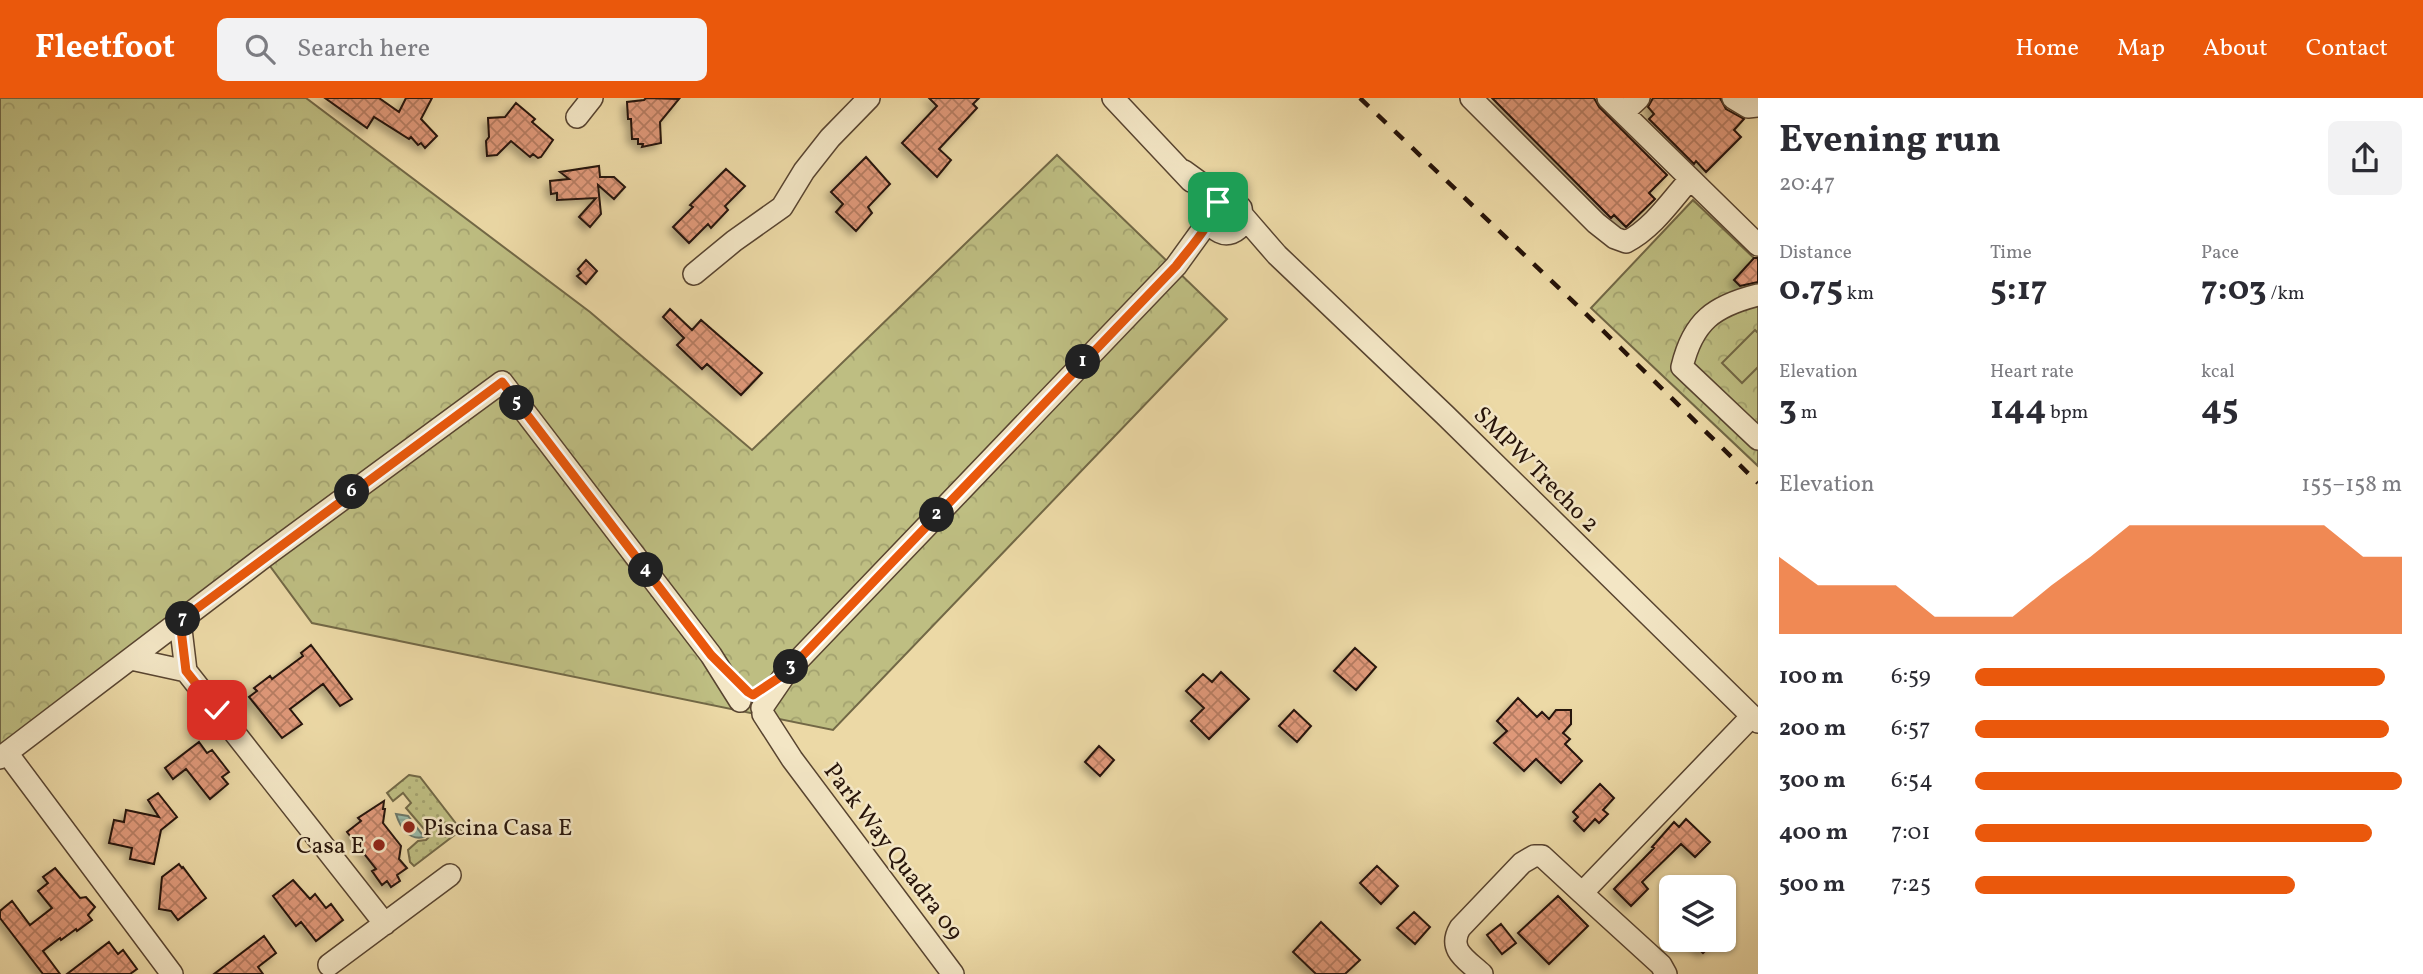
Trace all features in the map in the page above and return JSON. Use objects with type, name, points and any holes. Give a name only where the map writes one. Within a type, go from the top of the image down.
[{"type":"street","points":[[577,117],[592,98]]},
{"type":"street","points":[[694,274],[782,207],[804,171],[830,138],[869,98]]},
{"type":"street","points":[[753,705],[1176,266],[1225,219],[1184,171],[1113,98]]},
{"type":"street","points":[[1471,98],[1596,223],[1615,238],[1626,242],[1646,229],[1690,179]]},
{"type":"street","points":[[1624,103],[1690,179],[1758,245]]},
{"type":"street","name":"SMPW Trecho 2","points":[[1225,219],[1277,254],[1755,719]]},
{"type":"street","points":[[1758,295],[1732,302],[1712,315],[1687,343],[1682,367],[1758,439]]},
{"type":"street","name":"Park Way Quadra 09","points":[[180,621],[502,382],[711,655],[753,705],[953,974]]},
{"type":"street","points":[[172,974],[4,756],[180,621]]},
{"type":"street","points":[[180,621],[186,671],[385,924]]},
{"type":"street","points":[[131,659],[186,671]]},
{"type":"street","points":[[1582,893],[1755,719]]},
{"type":"street","points":[[1482,974],[1460,953],[1455,937],[1460,928],[1522,863],[1534,856],[1542,856],[1661,965],[1666,974]]},
{"type":"street","points":[[329,965],[450,875]]},
{"type":"green space","points":[[0,98],[306,98],[590,312],[752,450],[1057,155],[1227,319],[833,730],[312,623],[261,554],[0,759]]},
{"type":"green space","points":[[1693,200],[1758,262],[1758,466],[1591,308]]},
{"type":"green space","points":[[1755,330],[1758,333],[1758,367],[1742,383],[1722,363]]},
{"type":"green space","points":[[409,775],[420,777],[461,830],[414,866],[410,862],[408,850],[418,841],[426,840],[430,836],[406,808],[411,803],[403,793],[393,801],[387,793]]},
{"type":"shaded area","name":"Piscina Casa E","points":[[396,814],[408,816],[424,837],[414,837],[406,832]]},
{"type":"building","points":[[325,98],[379,98],[399,112],[406,98],[432,98],[421,119],[437,136],[425,148],[421,143],[418,145],[411,137],[409,139],[374,117],[367,128]]},
{"type":"building","points":[[646,98],[679,99],[660,122],[661,143],[642,147],[643,144],[638,144],[638,139],[632,139],[627,102]]},
{"type":"building","points":[[929,98],[979,98],[973,104],[977,108],[939,149],[951,160],[937,177],[902,143],[937,106]]},
{"type":"building","points":[[1492,98],[1594,98],[1599,107],[1667,175],[1649,193],[1655,199],[1626,227],[1614,215],[1611,218]]},
{"type":"building","points":[[1653,98],[1720,98],[1726,109],[1744,119],[1734,130],[1741,137],[1706,172],[1696,161],[1694,164],[1649,119],[1654,114],[1648,107]]},
{"type":"building","points":[[516,103],[535,119],[532,122],[553,140],[538,158],[533,154],[530,157],[511,141],[497,155],[487,156],[488,118],[505,117]]},
{"type":"building","points":[[866,157],[890,184],[868,207],[872,213],[856,231],[836,212],[843,204],[831,192]]},
{"type":"building","points":[[599,166],[600,177],[614,177],[625,187],[614,199],[598,185],[601,214],[590,227],[579,217],[596,198],[557,200],[557,193],[551,194],[550,181],[569,179],[560,172]]},
{"type":"building","points":[[726,169],[745,186],[725,206],[728,210],[711,228],[708,224],[689,243],[673,227],[693,207],[690,205]]},
{"type":"building","points":[[1754,258],[1758,258],[1758,282],[1740,286],[1734,280]]},
{"type":"building","points":[[586,260],[597,271],[586,284],[577,276],[581,273],[578,269]]},
{"type":"building","points":[[670,309],[692,330],[701,320],[762,373],[741,395],[707,364],[702,369],[677,345],[684,338],[663,317]]},
{"type":"building","points":[[311,645],[352,699],[340,706],[323,684],[290,709],[302,724],[282,738],[249,697],[257,691],[254,688],[270,676],[272,679],[303,656],[301,653]]},
{"type":"building","points":[[1355,648],[1376,667],[1356,690],[1334,671]]},
{"type":"building","points":[[1221,672],[1249,699],[1209,739],[1191,721],[1204,708],[1186,691],[1203,674],[1212,682]]},
{"type":"building","points":[[1518,698],[1537,717],[1542,712],[1549,719],[1556,710],[1571,710],[1571,724],[1563,733],[1570,739],[1565,744],[1582,761],[1561,783],[1536,759],[1524,771],[1494,743],[1507,731],[1497,721]]},
{"type":"building","points":[[1294,710],[1311,726],[1297,742],[1279,726]]},
{"type":"building","points":[[199,742],[207,753],[212,750],[229,772],[222,777],[228,784],[210,799],[186,769],[173,779],[165,768]]},
{"type":"building","points":[[1099,746],[1114,760],[1100,776],[1085,762]]},
{"type":"building","points":[[1600,784],[1614,798],[1603,810],[1608,814],[1599,823],[1595,819],[1584,831],[1574,821],[1578,817],[1573,812]]},
{"type":"building","points":[[158,793],[177,817],[161,830],[154,864],[130,859],[132,848],[109,843],[114,820],[124,822],[126,810],[159,817],[148,800]]},
{"type":"building","name":"Casa E","points":[[384,801],[383,823],[401,846],[399,859],[407,868],[397,875],[400,881],[391,887],[387,881],[382,885],[372,871],[376,869],[347,832],[361,821],[358,818]]},
{"type":"building","points":[[1686,819],[1710,842],[1695,857],[1681,844],[1642,882],[1648,889],[1631,906],[1614,889],[1654,848],[1652,847],[1674,822],[1679,827]]},
{"type":"building","points":[[179,864],[206,898],[178,920],[171,911],[159,909],[162,877]]},
{"type":"building","points":[[1377,866],[1398,886],[1381,904],[1360,883]]},
{"type":"building","points":[[55,868],[80,898],[86,897],[95,907],[88,915],[92,920],[43,951],[60,974],[43,974],[0,918],[0,911],[12,901],[30,925],[52,908],[38,891],[48,883],[43,877]]},
{"type":"building","points":[[293,880],[310,899],[315,894],[326,908],[331,904],[343,920],[316,941],[301,922],[296,926],[273,896]]},
{"type":"building","points":[[1558,896],[1588,926],[1549,964],[1518,933]]},
{"type":"building","points":[[1414,912],[1430,927],[1415,944],[1397,928]]},
{"type":"building","points":[[1321,922],[1360,960],[1345,974],[1316,974],[1293,952]]},
{"type":"building","points":[[1501,924],[1516,943],[1502,954],[1487,935]]},
{"type":"building","points":[[264,936],[276,953],[258,967],[263,974],[214,974]]},
{"type":"building","points":[[109,942],[118,954],[123,950],[137,969],[130,974],[67,974]]},
{"type":"railway","points":[[1360,98],[1758,483]]},
{"type":"place","name":"Piscina Casa E","points":[[409,827]]},
{"type":"place","name":"Casa E","points":[[379,845]]},
{"type":"route","points":[[217,710],[186,671],[180,621],[502,382],[711,655],[753,695],[786,673],[1176,266],[1205,229],[1213,207],[1218,202]]}]
